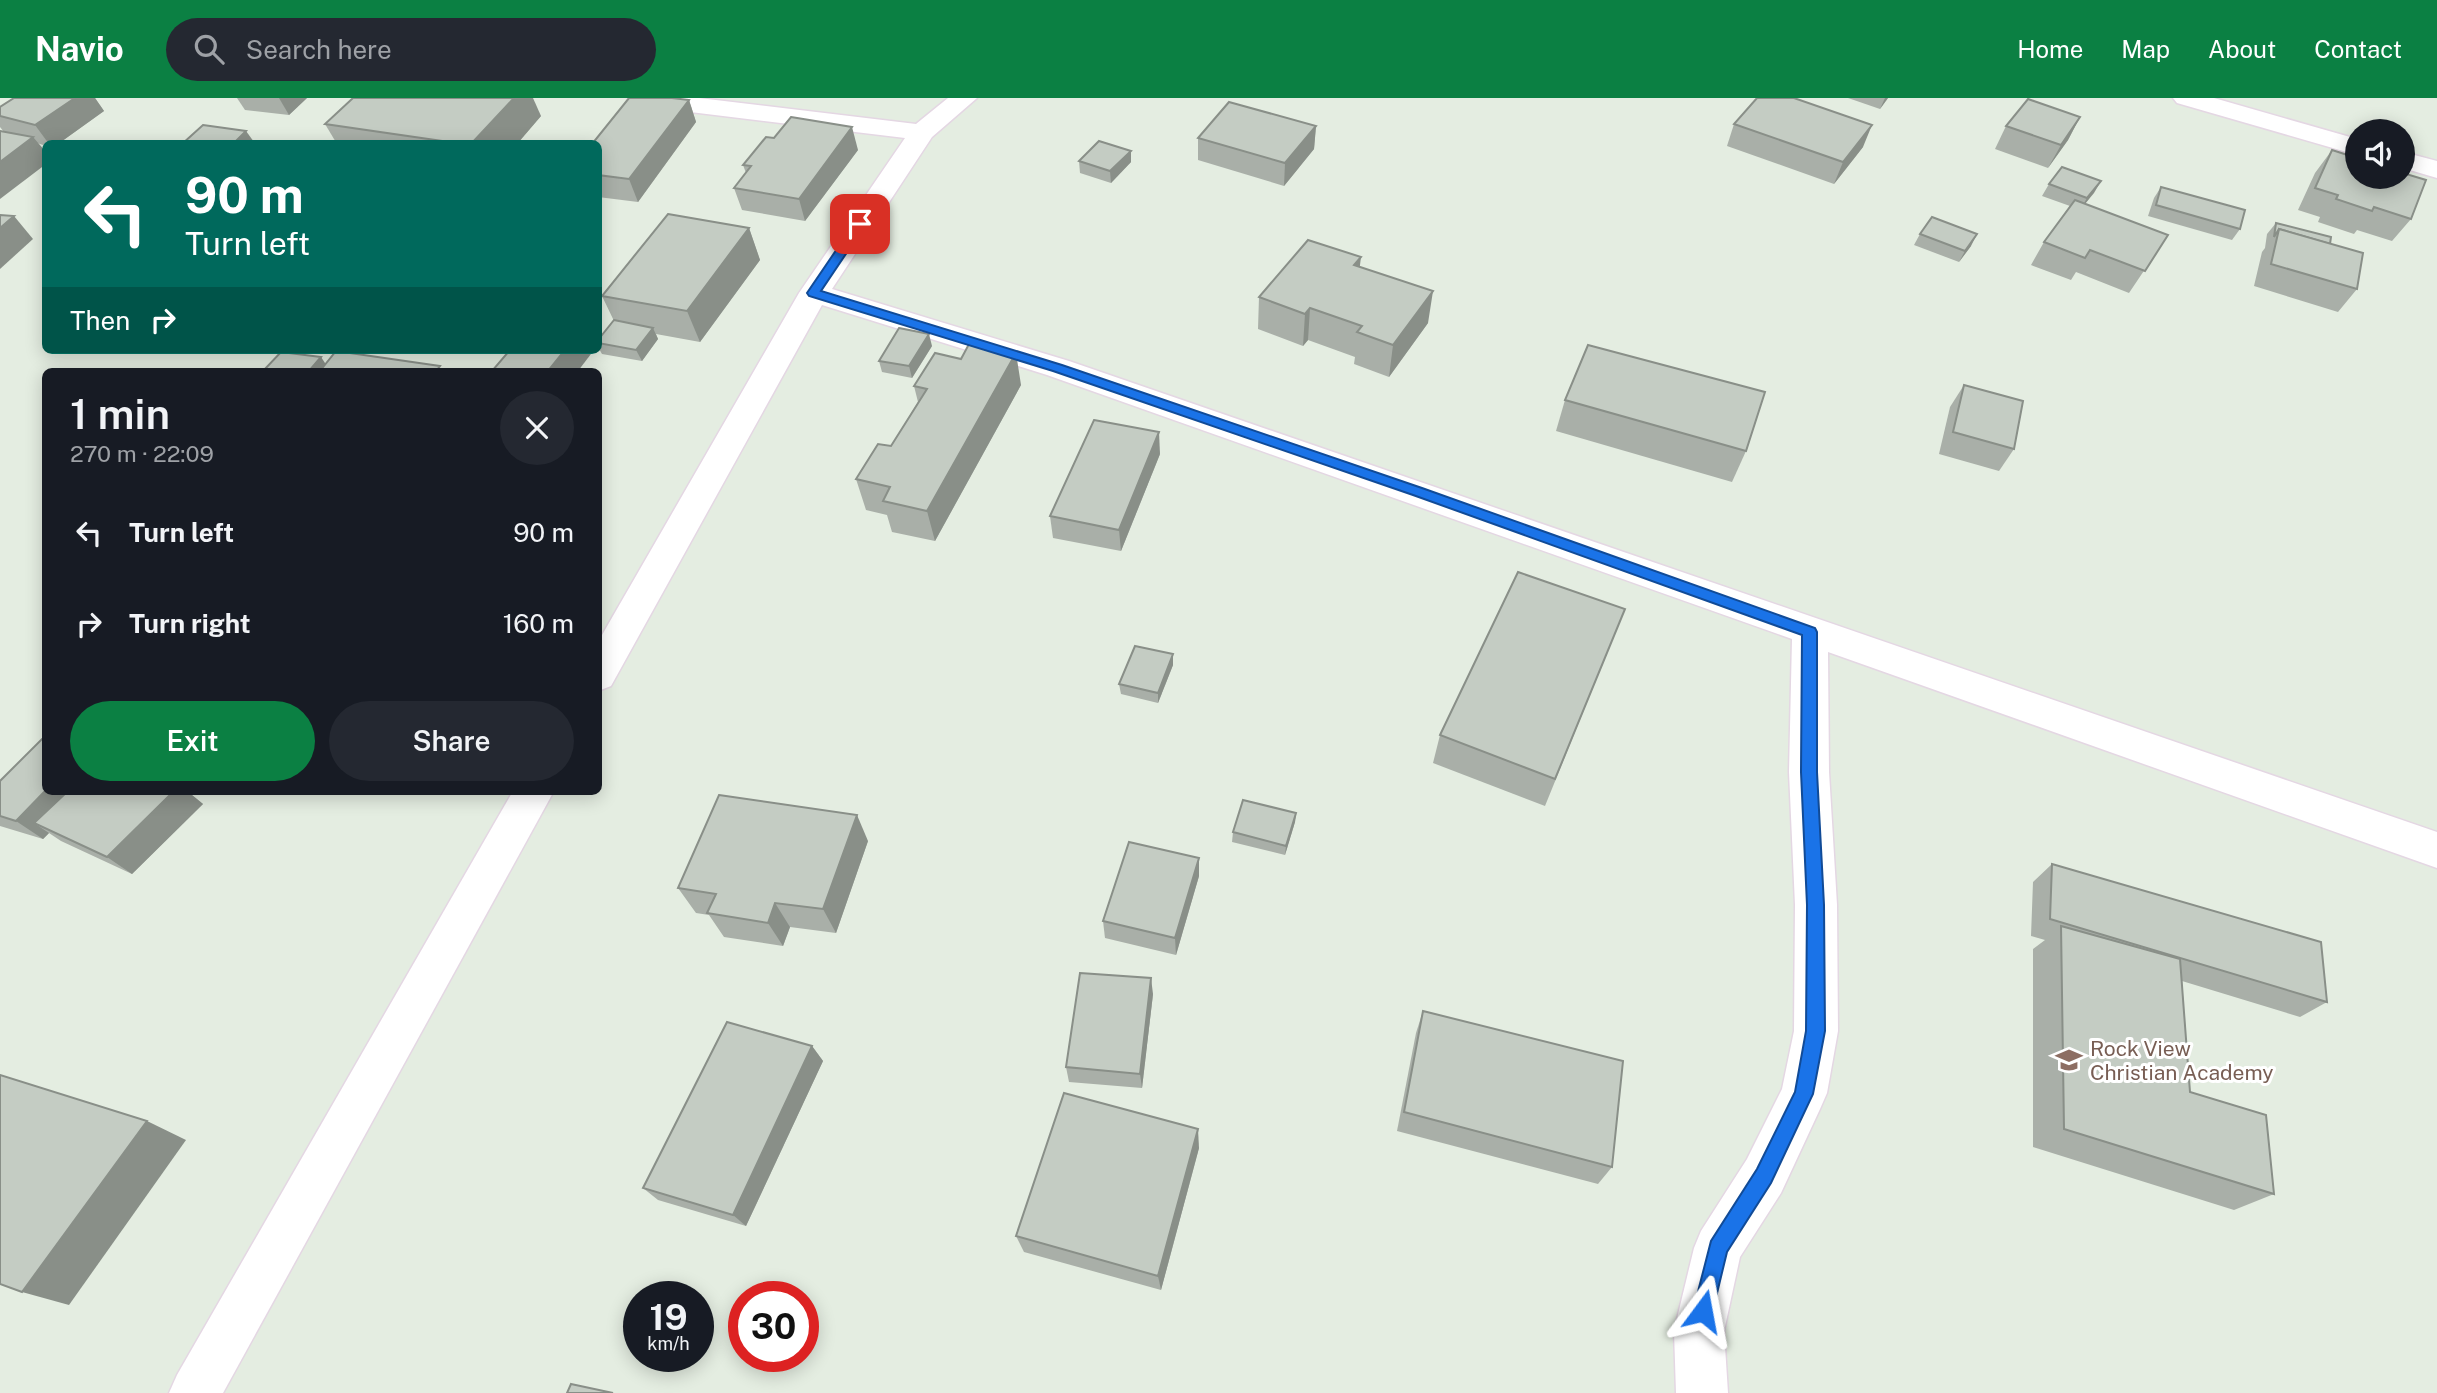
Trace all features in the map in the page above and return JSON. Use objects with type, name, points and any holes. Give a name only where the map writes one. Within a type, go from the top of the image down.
[{"type":"street","points":[[640,98],[836,124],[922,132]]},
{"type":"street","points":[[602,669],[814,293],[922,132],[964,98]]},
{"type":"street","points":[[2186,98],[2345,144]]},
{"type":"street","points":[[2415,164],[2437,170]]},
{"type":"street","points":[[814,293],[1070,373],[1418,492],[1810,632],[2437,850]]},
{"type":"street","points":[[1702,1393],[1699,1331],[1718,1248],[1764,1176],[1804,1094],[1816,1031],[1816,905],[1809,772],[1810,632]]},
{"type":"street","points":[[195,1393],[532,795]]},
{"type":"building","points":[[14,98],[75,98],[35,125],[0,116],[0,107]]},
{"type":"building","points":[[353,98],[514,98],[475,140],[435,140],[325,124]]},
{"type":"building","points":[[629,98],[689,100],[629,179],[602,176],[602,140],[595,140]]},
{"type":"building","points":[[1757,98],[1794,98],[1872,125],[1843,162],[1734,124]]},
{"type":"building","points":[[2028,99],[2080,117],[2061,145],[2006,126]]},
{"type":"building","points":[[1229,102],[1316,126],[1285,163],[1198,138]]},
{"type":"building","points":[[791,117],[852,127],[799,199],[734,188],[751,166],[743,165],[766,137],[774,138]]},
{"type":"building","points":[[203,125],[246,131],[237,140],[186,140]]},
{"type":"building","points":[[0,131],[33,137],[0,162]]},
{"type":"building","points":[[1099,141],[1131,151],[1110,171],[1079,161]]},
{"type":"building","points":[[2332,150],[2345,154],[2345,189],[2415,189],[2415,177],[2426,180],[2411,219],[2374,207],[2372,211],[2336,199],[2338,195],[2315,188]]},
{"type":"building","points":[[2062,167],[2101,181],[2087,198],[2049,184]]},
{"type":"building","points":[[2161,187],[2245,210],[2240,229],[2156,205]]},
{"type":"building","points":[[2075,200],[2168,235],[2145,271],[2090,250],[2085,258],[2044,242]]},
{"type":"building","points":[[668,214],[749,228],[687,311],[602,296]]},
{"type":"building","points":[[0,215],[14,216],[0,228]]},
{"type":"building","points":[[1932,217],[1977,234],[1965,251],[1920,234]]},
{"type":"building","points":[[2276,223],[2331,237],[2330,244],[2279,229],[2274,237]]},
{"type":"building","points":[[2279,229],[2363,253],[2357,289],[2271,264]]},
{"type":"building","points":[[1308,240],[1361,257],[1354,265],[1433,291],[1393,345],[1357,332],[1362,326],[1310,308],[1305,314],[1259,297]]},
{"type":"building","points":[[614,320],[653,328],[636,350],[602,344],[602,335]]},
{"type":"building","points":[[899,328],[929,334],[909,366],[879,361]]},
{"type":"building","points":[[969,344],[1016,353],[927,511],[883,501],[890,487],[856,479],[878,444],[891,446],[927,389],[914,386],[935,353],[961,359]]},
{"type":"building","points":[[1588,345],[1765,392],[1746,451],[1565,400]]},
{"type":"building","points":[[279,354],[321,357],[312,368],[266,368]]},
{"type":"building","points":[[334,354],[357,354],[440,366],[438,368],[322,368]]},
{"type":"building","points":[[507,354],[562,354],[550,368],[495,368]]},
{"type":"building","points":[[1964,385],[2023,401],[2014,449],[1953,432]]},
{"type":"building","points":[[1094,420],[1159,432],[1119,530],[1050,516]]},
{"type":"building","points":[[1518,572],[1625,609],[1555,779],[1440,735]]},
{"type":"building","points":[[1135,646],[1173,654],[1158,693],[1119,684]]},
{"type":"building","points":[[42,739],[42,794],[16,821],[0,816],[0,781]]},
{"type":"building","points":[[64,795],[170,795],[107,857],[34,823]]},
{"type":"building","points":[[719,795],[857,815],[823,909],[775,903],[768,923],[707,913],[716,894],[678,888]]},
{"type":"building","points":[[1243,800],[1296,813],[1286,846],[1233,832]]},
{"type":"building","points":[[1129,842],[1199,858],[1175,938],[1103,921]]},
{"type":"building","points":[[2052,864],[2321,942],[2327,1002],[2050,919]]},
{"type":"building","points":[[2061,926],[2180,959],[2190,1092],[2266,1115],[2274,1194],[2064,1129]]},
{"type":"building","points":[[1080,973],[1151,978],[1140,1074],[1066,1067]]},
{"type":"building","points":[[1423,1011],[1623,1061],[1612,1167],[1404,1112]]},
{"type":"building","points":[[727,1022],[812,1046],[733,1215],[643,1188]]},
{"type":"building","points":[[0,1075],[147,1121],[22,1292],[0,1284]]},
{"type":"building","points":[[1064,1093],[1198,1129],[1158,1276],[1016,1236]]},
{"type":"building","points":[[571,1384],[613,1393],[567,1393]]},
{"type":"place","name":"Rock View Christian Academy","points":[[2069,1060]]},
{"type":"route","points":[[860,224],[814,293],[1058,368],[1418,492],[1810,632],[1809,772],[1816,905],[1816,1031],[1804,1094],[1764,1176],[1718,1248],[1703,1311]]}]
